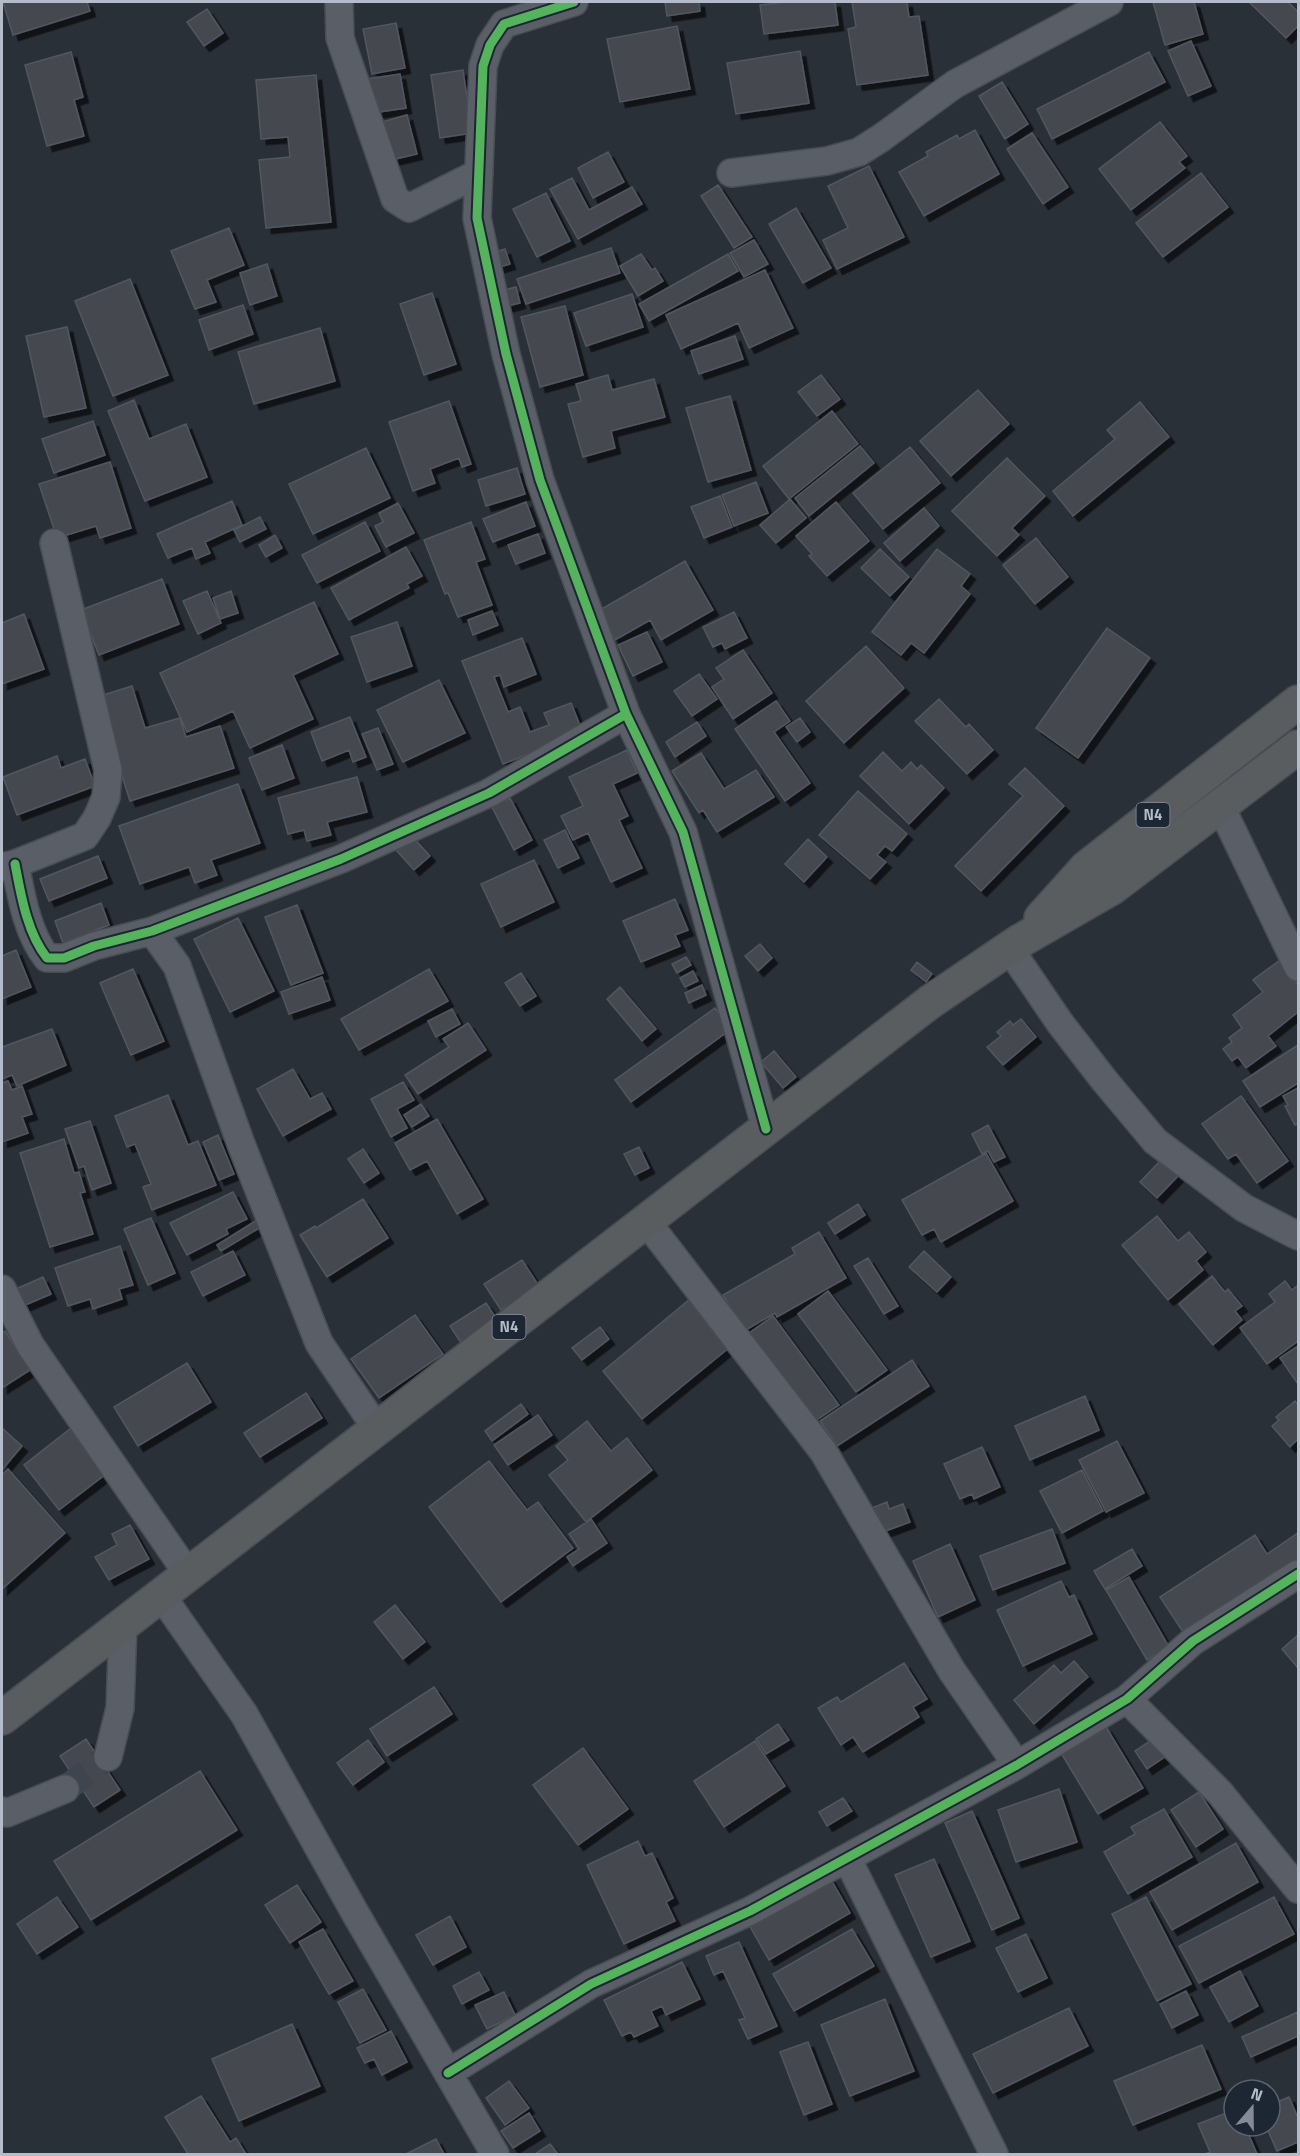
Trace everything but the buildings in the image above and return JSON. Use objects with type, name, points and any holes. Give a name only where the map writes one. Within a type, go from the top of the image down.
[{"type":"highway","name":"N4","points":[[1015,944],[1086,868],[1299,702]]},
{"type":"highway","name":"N4","points":[[2,1718],[930,1002],[1015,944],[1112,888],[1299,747]]},
{"type":"street","points":[[339,2],[340,38],[395,199],[410,208],[479,173]]},
{"type":"street","points":[[574,2],[504,24],[490,45],[483,66],[477,218],[506,354],[540,480],[626,714],[683,832],[766,1129]]},
{"type":"street","points":[[731,173],[827,161],[859,152],[955,84],[1109,2]]},
{"type":"street","points":[[54,543],[108,770],[106,797],[97,818],[85,836],[8,866],[20,891],[37,945],[47,958],[64,958],[94,946],[152,931],[341,859],[489,793],[626,714]]},
{"type":"street","points":[[1220,805],[1299,967]]},
{"type":"street","points":[[152,931],[177,966],[241,1144],[319,1343],[377,1429]]},
{"type":"street","points":[[1015,944],[1060,1023],[1155,1141],[1244,1208],[1299,1236]]},
{"type":"street","points":[[646,1221],[823,1451],[952,1671],[1017,1765]]},
{"type":"street","points":[[2,1289],[30,1345],[188,1574]]},
{"type":"street","points":[[448,2073],[591,1984],[750,1911],[1017,1765],[1127,1699],[1193,1641],[1299,1574]]},
{"type":"street","points":[[160,1595],[244,1714],[354,1911],[495,2154]]},
{"type":"street","points":[[108,1757],[120,1708],[123,1624]]},
{"type":"street","points":[[1127,1699],[1220,1793],[1299,1889]]},
{"type":"street","points":[[2,1811],[7,1813],[65,1789]]},
{"type":"street","points":[[847,1858],[994,2154]]},
{"type":"tunnel","points":[[65,1789],[108,1757]]},
{"type":"cycle path","points":[[574,2],[504,24],[490,45],[483,66],[477,218],[506,354],[540,480],[626,714],[683,832],[766,1129]]},
{"type":"cycle path","points":[[15,864],[34,937],[47,958],[64,958],[94,946],[152,931],[341,859],[489,793],[626,714]]},
{"type":"cycle path","points":[[448,2073],[591,1984],[750,1911],[1017,1765],[1127,1699],[1193,1641],[1298,1574]]}]
